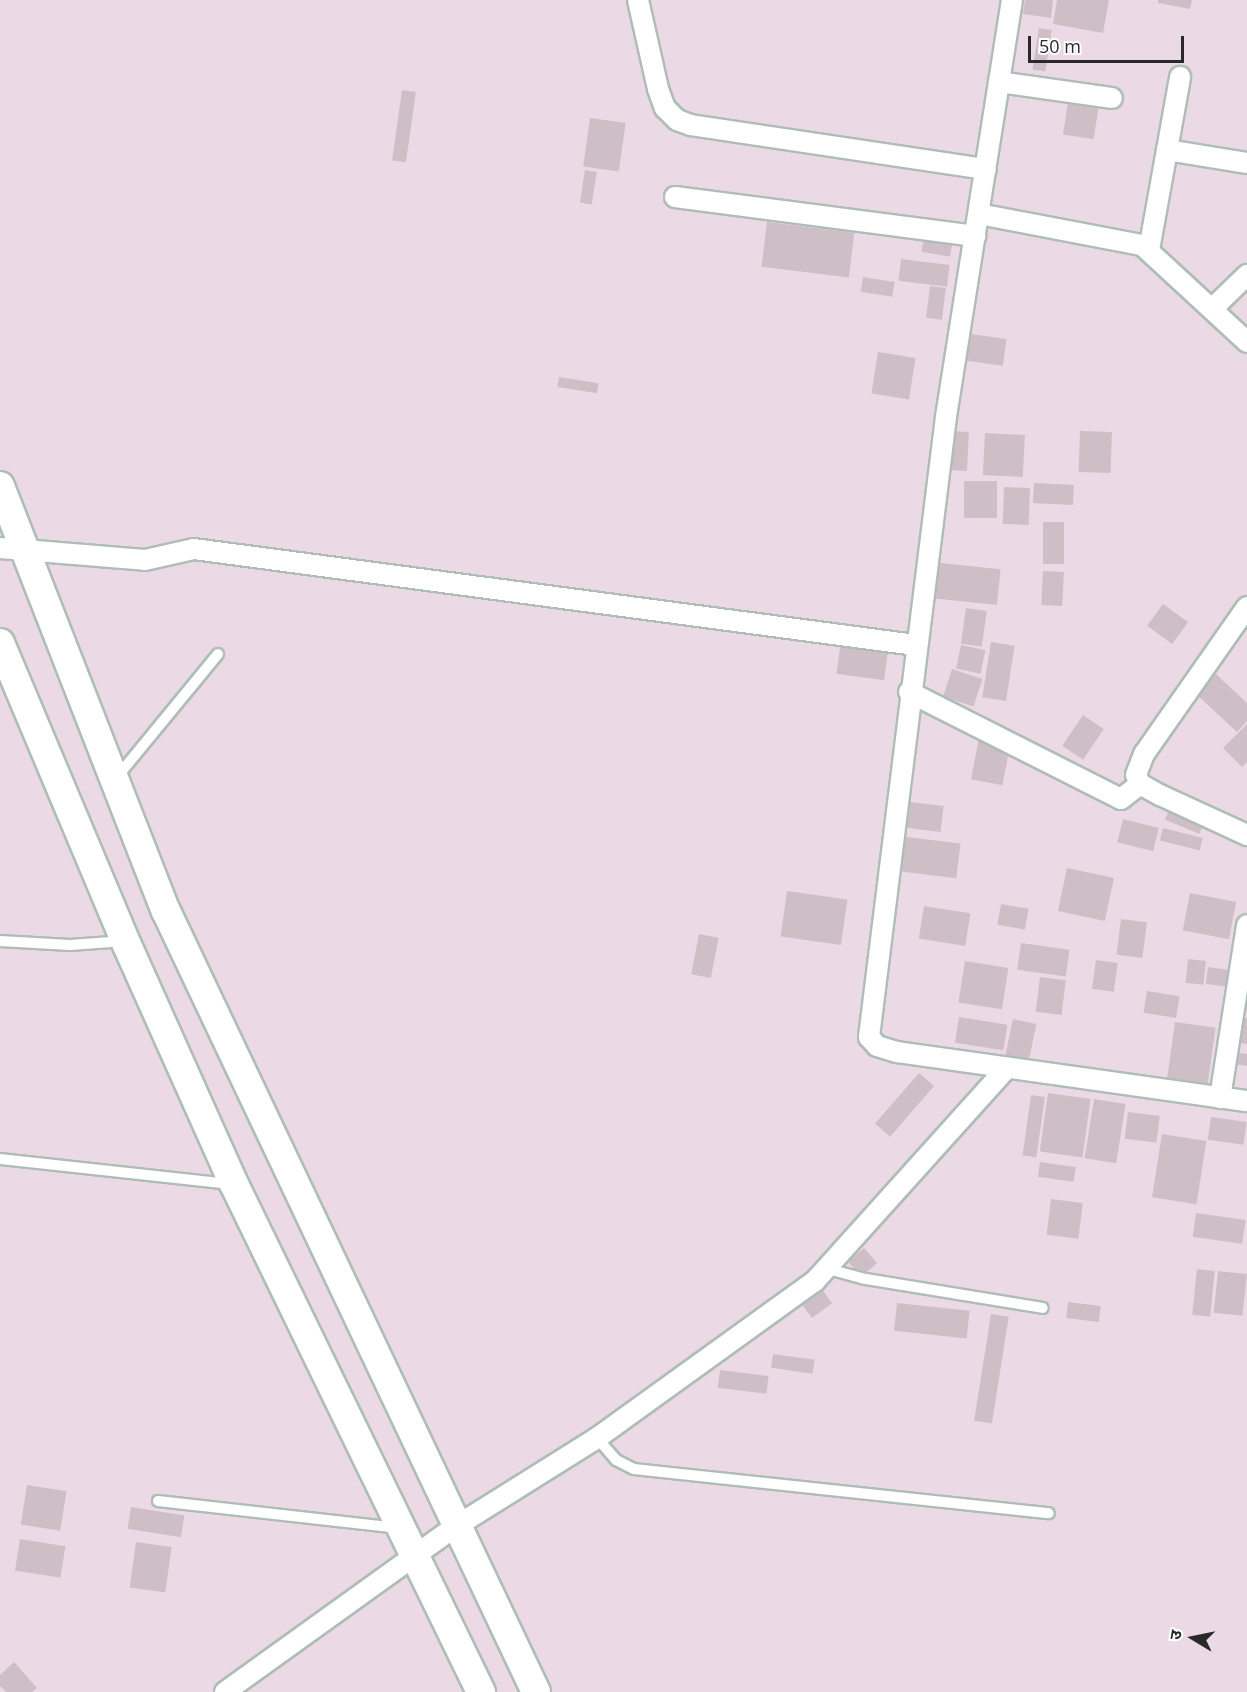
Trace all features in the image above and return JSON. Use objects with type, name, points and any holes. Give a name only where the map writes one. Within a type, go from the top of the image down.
[{"type":"street","points":[[638,0],[658,89],[665,108],[677,120],[691,125],[986,169]]},
{"type":"street","points":[[1012,0],[915,645],[869,1037],[877,1046],[897,1052],[1247,1101]]},
{"type":"street","points":[[1149,250],[1180,77]]},
{"type":"street","points":[[999,82],[1112,98]]},
{"type":"street","points":[[1167,150],[1247,163]]},
{"type":"street","points":[[675,197],[975,236]]},
{"type":"street","points":[[979,214],[1117,238],[1149,250],[1247,342]]},
{"type":"street","points":[[1212,309],[1247,275]]},
{"type":"street","points":[[0,486],[12,549],[116,779],[166,911],[455,1527],[536,1692]]},
{"type":"street","points":[[12,549],[145,560],[194,549],[915,645]]},
{"type":"street","points":[[1247,607],[1144,754],[1136,775],[1140,784],[1247,836]]},
{"type":"street","points":[[0,643],[125,941],[234,1184],[481,1692]]},
{"type":"street","points":[[909,692],[1121,799],[1140,784]]},
{"type":"street","points":[[1220,1098],[1247,925]]},
{"type":"street","points":[[225,1692],[455,1527],[597,1437],[828,1269],[1007,1068]]},
{"type":"lane","points":[[116,779],[218,654]]},
{"type":"lane","points":[[0,941],[70,945],[125,941]]},
{"type":"lane","points":[[0,1159],[234,1184]]},
{"type":"lane","points":[[828,1269],[866,1279],[1043,1308]]},
{"type":"lane","points":[[597,1437],[616,1460],[634,1469],[1049,1514]]},
{"type":"lane","points":[[158,1501],[400,1528]]},
{"type":"building","points":[[1025,0],[1053,0],[1051,18],[1023,14]]},
{"type":"building","points":[[1057,0],[1109,0],[1103,33],[1053,24]]},
{"type":"building","points":[[1158,0],[1192,0],[1190,9],[1158,3]]},
{"type":"building","points":[[1039,28],[1052,30],[1045,72],[1032,69]]},
{"type":"building","points":[[402,90],[416,92],[406,162],[392,160]]},
{"type":"building","points":[[1069,96],[1100,101],[1094,139],[1063,135]]},
{"type":"building","points":[[590,118],[626,123],[619,172],[583,167]]},
{"type":"building","points":[[585,170],[597,172],[592,204],[580,203]]},
{"type":"building","points":[[767,222],[854,233],[849,277],[762,267]]},
{"type":"building","points":[[925,231],[954,236],[950,257],[921,252]]},
{"type":"building","points":[[901,259],[950,265],[947,287],[898,281]]},
{"type":"building","points":[[863,277],[895,282],[892,297],[861,292]]},
{"type":"building","points":[[930,286],[946,288],[942,320],[926,318]]},
{"type":"building","points":[[963,333],[1007,339],[1003,366],[959,360]]},
{"type":"building","points":[[878,352],[916,358],[909,399],[871,393]]},
{"type":"building","points":[[559,377],[599,383],[597,393],[557,387]]},
{"type":"building","points":[[950,431],[969,432],[967,471],[948,470]]},
{"type":"building","points":[[1080,431],[1112,432],[1111,473],[1079,472]]},
{"type":"building","points":[[985,433],[1025,435],[1023,477],[983,475]]},
{"type":"building","points":[[964,481],[997,481],[997,518],[964,518]]},
{"type":"building","points":[[1034,483],[1074,485],[1073,505],[1033,503]]},
{"type":"building","points":[[1004,487],[1030,488],[1029,525],[1003,524]]},
{"type":"building","points":[[1043,522],[1064,522],[1064,564],[1043,564]]},
{"type":"building","points":[[932,562],[1001,569],[997,605],[928,598]]},
{"type":"building","points":[[1043,571],[1064,572],[1062,606],[1041,605]]},
{"type":"building","points":[[1163,604],[1188,622],[1172,644],[1147,626]]},
{"type":"building","points":[[966,608],[987,611],[982,647],[961,644]]},
{"type":"building","points":[[841,641],[889,648],[884,680],[836,674]]},
{"type":"building","points":[[991,642],[1015,646],[1006,701],[982,697]]},
{"type":"building","points":[[961,645],[985,650],[980,674],[956,668]]},
{"type":"building","points":[[952,669],[982,679],[973,706],[943,697]]},
{"type":"building","points":[[1216,674],[1247,703],[1247,721],[1237,732],[1197,695]]},
{"type":"building","points":[[1083,715],[1104,729],[1083,760],[1062,746]]},
{"type":"building","points":[[1247,724],[1247,762],[1242,767],[1223,748]]},
{"type":"building","points":[[979,738],[1010,744],[1002,785],[971,779]]},
{"type":"building","points":[[902,801],[944,806],[941,832],[899,827]]},
{"type":"building","points":[[1171,805],[1205,819],[1199,834],[1165,820]]},
{"type":"building","points":[[1123,819],[1159,828],[1153,851],[1117,842]]},
{"type":"building","points":[[1163,828],[1203,838],[1200,851],[1160,841]]},
{"type":"building","points":[[899,836],[961,844],[956,878],[895,871]]},
{"type":"building","points":[[1067,868],[1114,878],[1105,921],[1058,911]]},
{"type":"building","points":[[787,891],[847,899],[841,945],[781,937]]},
{"type":"building","points":[[1190,893],[1236,902],[1229,939],[1183,930]]},
{"type":"building","points":[[1001,904],[1029,909],[1025,930],[997,925]]},
{"type":"building","points":[[924,906],[970,913],[965,946],[919,939]]},
{"type":"building","points":[[1121,919],[1147,922],[1142,958],[1117,955]]},
{"type":"building","points":[[699,934],[719,938],[711,978],[691,974]]},
{"type":"building","points":[[1021,943],[1070,950],[1066,977],[1017,970]]},
{"type":"building","points":[[1188,959],[1206,961],[1203,985],[1185,983]]},
{"type":"building","points":[[1096,960],[1118,963],[1114,992],[1092,989]]},
{"type":"building","points":[[965,961],[1008,968],[1002,1009],[958,1002]]},
{"type":"building","points":[[1208,967],[1229,970],[1226,987],[1206,984]]},
{"type":"building","points":[[1040,977],[1066,980],[1062,1015],[1036,1012]]},
{"type":"building","points":[[1147,991],[1180,996],[1176,1018],[1144,1013]]},
{"type":"building","points":[[959,1017],[1007,1025],[1003,1050],[955,1043]]},
{"type":"building","points":[[1239,1017],[1247,1018],[1247,1044],[1234,1042]]},
{"type":"building","points":[[1013,1019],[1036,1024],[1029,1060],[1005,1055]]},
{"type":"building","points":[[1175,1022],[1216,1028],[1207,1087],[1167,1081]]},
{"type":"building","points":[[1232,1052],[1247,1054],[1247,1066],[1230,1063]]},
{"type":"building","points":[[919,1073],[934,1086],[890,1137],[875,1124]]},
{"type":"building","points":[[1048,1093],[1091,1099],[1082,1157],[1040,1151]]},
{"type":"building","points":[[1031,1095],[1045,1097],[1036,1157],[1023,1155]]},
{"type":"building","points":[[1094,1099],[1126,1104],[1116,1163],[1085,1158]]},
{"type":"building","points":[[1128,1112],[1160,1116],[1156,1143],[1125,1139]]},
{"type":"building","points":[[1211,1117],[1247,1122],[1243,1145],[1208,1140]]},
{"type":"building","points":[[1162,1134],[1206,1141],[1196,1204],[1152,1197]]},
{"type":"building","points":[[1040,1162],[1076,1167],[1074,1182],[1038,1177]]},
{"type":"building","points":[[1051,1199],[1083,1203],[1078,1239],[1047,1235]]},
{"type":"building","points":[[1196,1213],[1246,1220],[1242,1244],[1193,1237]]},
{"type":"building","points":[[864,1248],[877,1263],[861,1277],[848,1262]]},
{"type":"building","points":[[1197,1269],[1215,1271],[1210,1317],[1192,1315]]},
{"type":"building","points":[[1218,1271],[1247,1274],[1242,1316],[1214,1313]]},
{"type":"building","points":[[821,1288],[832,1303],[812,1318],[801,1303]]},
{"type":"building","points":[[1068,1302],[1101,1306],[1099,1322],[1066,1318]]},
{"type":"building","points":[[897,1303],[970,1311],[967,1338],[894,1331]]},
{"type":"building","points":[[991,1314],[1009,1317],[992,1423],[974,1421]]},
{"type":"building","points":[[773,1354],[815,1360],[813,1374],[771,1368]]},
{"type":"building","points":[[720,1370],[769,1376],[766,1394],[718,1388]]},
{"type":"building","points":[[27,1485],[67,1491],[60,1531],[21,1525]]},
{"type":"building","points":[[131,1507],[184,1515],[181,1537],[128,1529]]},
{"type":"building","points":[[20,1539],[65,1546],[60,1578],[15,1571]]},
{"type":"building","points":[[136,1542],[172,1547],[165,1593],[130,1588]]},
{"type":"building","points":[[14,1662],[37,1688],[32,1692],[6,1692],[0,1686],[0,1675]]}]
